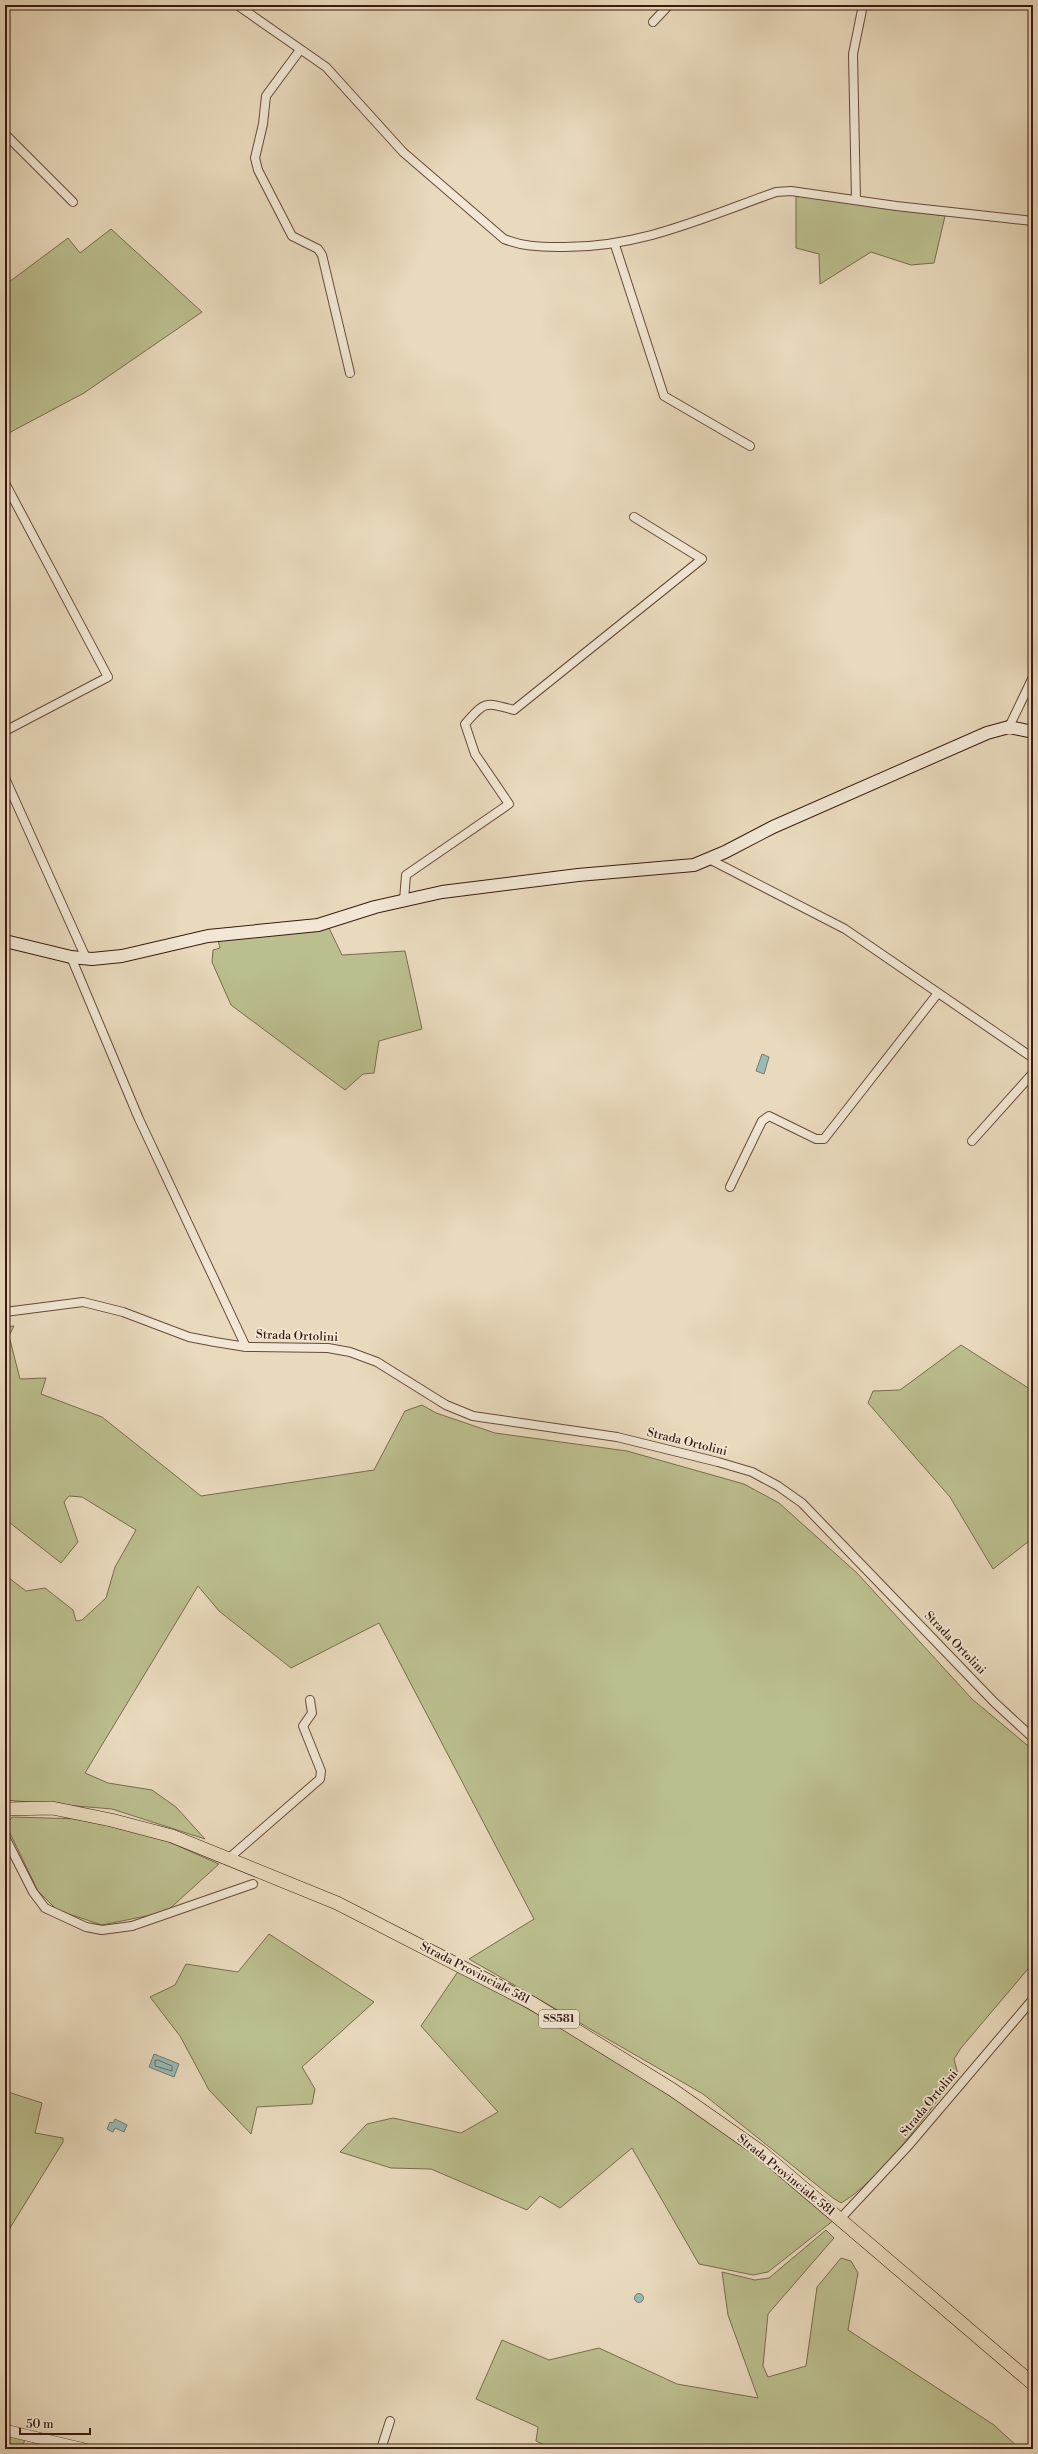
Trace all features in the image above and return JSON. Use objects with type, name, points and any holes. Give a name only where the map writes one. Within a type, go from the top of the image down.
[{"type":"main road","points":[[5,941],[70,957],[86,958],[122,956],[208,936],[318,925],[404,900],[503,883],[694,865],[710,859],[773,827],[987,733],[1009,727],[1033,732]]},
{"type":"main road","name":"Strada Provinciale 581","points":[[5,1809],[52,1808],[111,1820],[172,1836],[337,1903],[532,2003],[673,2090],[754,2146],[1033,2384]]},
{"type":"street","points":[[236,5],[300,50],[326,66],[403,152],[504,239],[519,245],[572,248],[614,245],[644,239],[776,192],[791,191],[1033,221]]},
{"type":"street","points":[[653,22],[669,5]]},
{"type":"street","points":[[856,200],[853,54],[863,5]]},
{"type":"street","points":[[300,50],[266,96],[263,124],[255,158],[258,170],[292,236],[318,249],[322,255],[350,373]]},
{"type":"street","points":[[5,134],[73,202]]},
{"type":"street","points":[[614,245],[664,396],[750,446]]},
{"type":"street","points":[[5,483],[108,677],[5,732]]},
{"type":"street","points":[[404,900],[406,875],[508,804],[475,754],[465,724],[474,713],[479,708],[490,703],[514,710],[702,559],[634,517]]},
{"type":"street","points":[[1009,727],[1033,677]]},
{"type":"street","points":[[5,778],[86,958]]},
{"type":"street","points":[[710,859],[845,929],[1033,1058]]},
{"type":"street","points":[[70,957],[139,1119],[246,1346]]},
{"type":"street","points":[[730,1187],[762,1121],[769,1116],[816,1139],[824,1139],[938,993]]},
{"type":"street","points":[[972,1140],[1033,1073]]},
{"type":"street","name":"Strada Ortolini","points":[[5,1312],[83,1302],[123,1312],[189,1337],[246,1346],[316,1347],[350,1352],[377,1362],[446,1405],[473,1416],[618,1437],[752,1472],[778,1486],[802,1503],[994,1702],[1033,1738]]},
{"type":"street","points":[[228,1859],[320,1779],[321,1771],[303,1726],[312,1713],[310,1700]]},
{"type":"street","points":[[5,1836],[33,1892],[45,1908],[86,1927],[102,1930],[132,1926],[253,1884]]},
{"type":"street","name":"Strada Ortolini","points":[[840,2219],[909,2146],[1033,1999]]},
{"type":"street","points":[[381,2449],[390,2421]]},
{"type":"street","points":[[5,2430],[85,2449]]},
{"type":"green space","points":[[796,195],[945,216],[934,263],[911,265],[871,252],[820,284],[819,254],[796,248]]},
{"type":"green space","points":[[111,229],[202,312],[84,393],[5,435],[5,285],[68,238],[80,253]]},
{"type":"green space","points":[[329,928],[342,955],[405,951],[422,1029],[379,1041],[374,1073],[363,1074],[345,1090],[231,1005],[212,962],[213,950],[220,948],[218,940]]},
{"type":"green space","points":[[14,1326],[9,1336],[20,1379],[46,1378],[41,1394],[102,1417],[201,1496],[374,1470],[405,1411],[422,1405],[436,1413],[495,1433],[627,1451],[744,1484],[779,1503],[857,1573],[972,1699],[1033,1750],[1033,1963],[961,2048],[954,2059],[958,2074],[919,2125],[871,2179],[856,2193],[841,2203],[703,2094],[469,1959],[534,1919],[379,1623],[291,1668],[219,1611],[198,1586],[85,1773],[108,1783],[152,1790],[176,1807],[205,1839],[112,1809],[5,1800],[5,1575],[26,1591],[45,1588],[73,1610],[76,1621],[82,1620],[106,1598],[115,1567],[136,1530],[82,1497],[69,1496],[64,1502],[78,1542],[61,1563],[5,1519],[5,1327]]},
{"type":"green space","points":[[961,1345],[1033,1391],[1033,1538],[993,1569],[950,1497],[868,1403],[873,1391],[900,1390]]},
{"type":"green space","points":[[12,1817],[83,1819],[153,1835],[219,1864],[166,1912],[102,1925],[57,1910],[38,1891],[6,1825]]},
{"type":"green space","points":[[269,1934],[374,2002],[302,2067],[315,2089],[312,2104],[257,2107],[251,2134],[209,2090],[180,2036],[150,1997],[175,1985],[186,1964],[238,1972]]},
{"type":"green space","points":[[459,1970],[601,2050],[709,2117],[834,2220],[768,2272],[753,2275],[699,2264],[632,2148],[560,2208],[540,2196],[527,2210],[431,2169],[391,2168],[340,2152],[367,2124],[393,2118],[461,2133],[498,2112],[421,2026]]},
{"type":"green space","points":[[5,2091],[42,2103],[35,2133],[63,2138],[63,2142],[5,2236]]},
{"type":"green space","points":[[826,2230],[834,2238],[768,2314],[763,2366],[768,2377],[806,2366],[817,2287],[841,2258],[851,2261],[858,2273],[848,2330],[994,2425],[1020,2449],[553,2449],[536,2441],[538,2427],[476,2399],[502,2340],[549,2360],[599,2348],[677,2384],[758,2398],[728,2315],[722,2272],[755,2280],[769,2278]]},
{"type":"green space","points":[[5,2435],[25,2440],[21,2449],[5,2449]]},
{"type":"water","points":[[762,1054],[769,1057],[764,1074],[756,1071]]},
{"type":"water","points":[[154,2054],[179,2064],[174,2077],[149,2067]]},
{"type":"water","points":[[115,2119],[127,2125],[124,2132],[115,2128],[113,2132],[107,2129],[110,2122],[113,2123]]},
{"type":"water","points":[[639,2293],[644,2298],[639,2303],[634,2298]]}]
